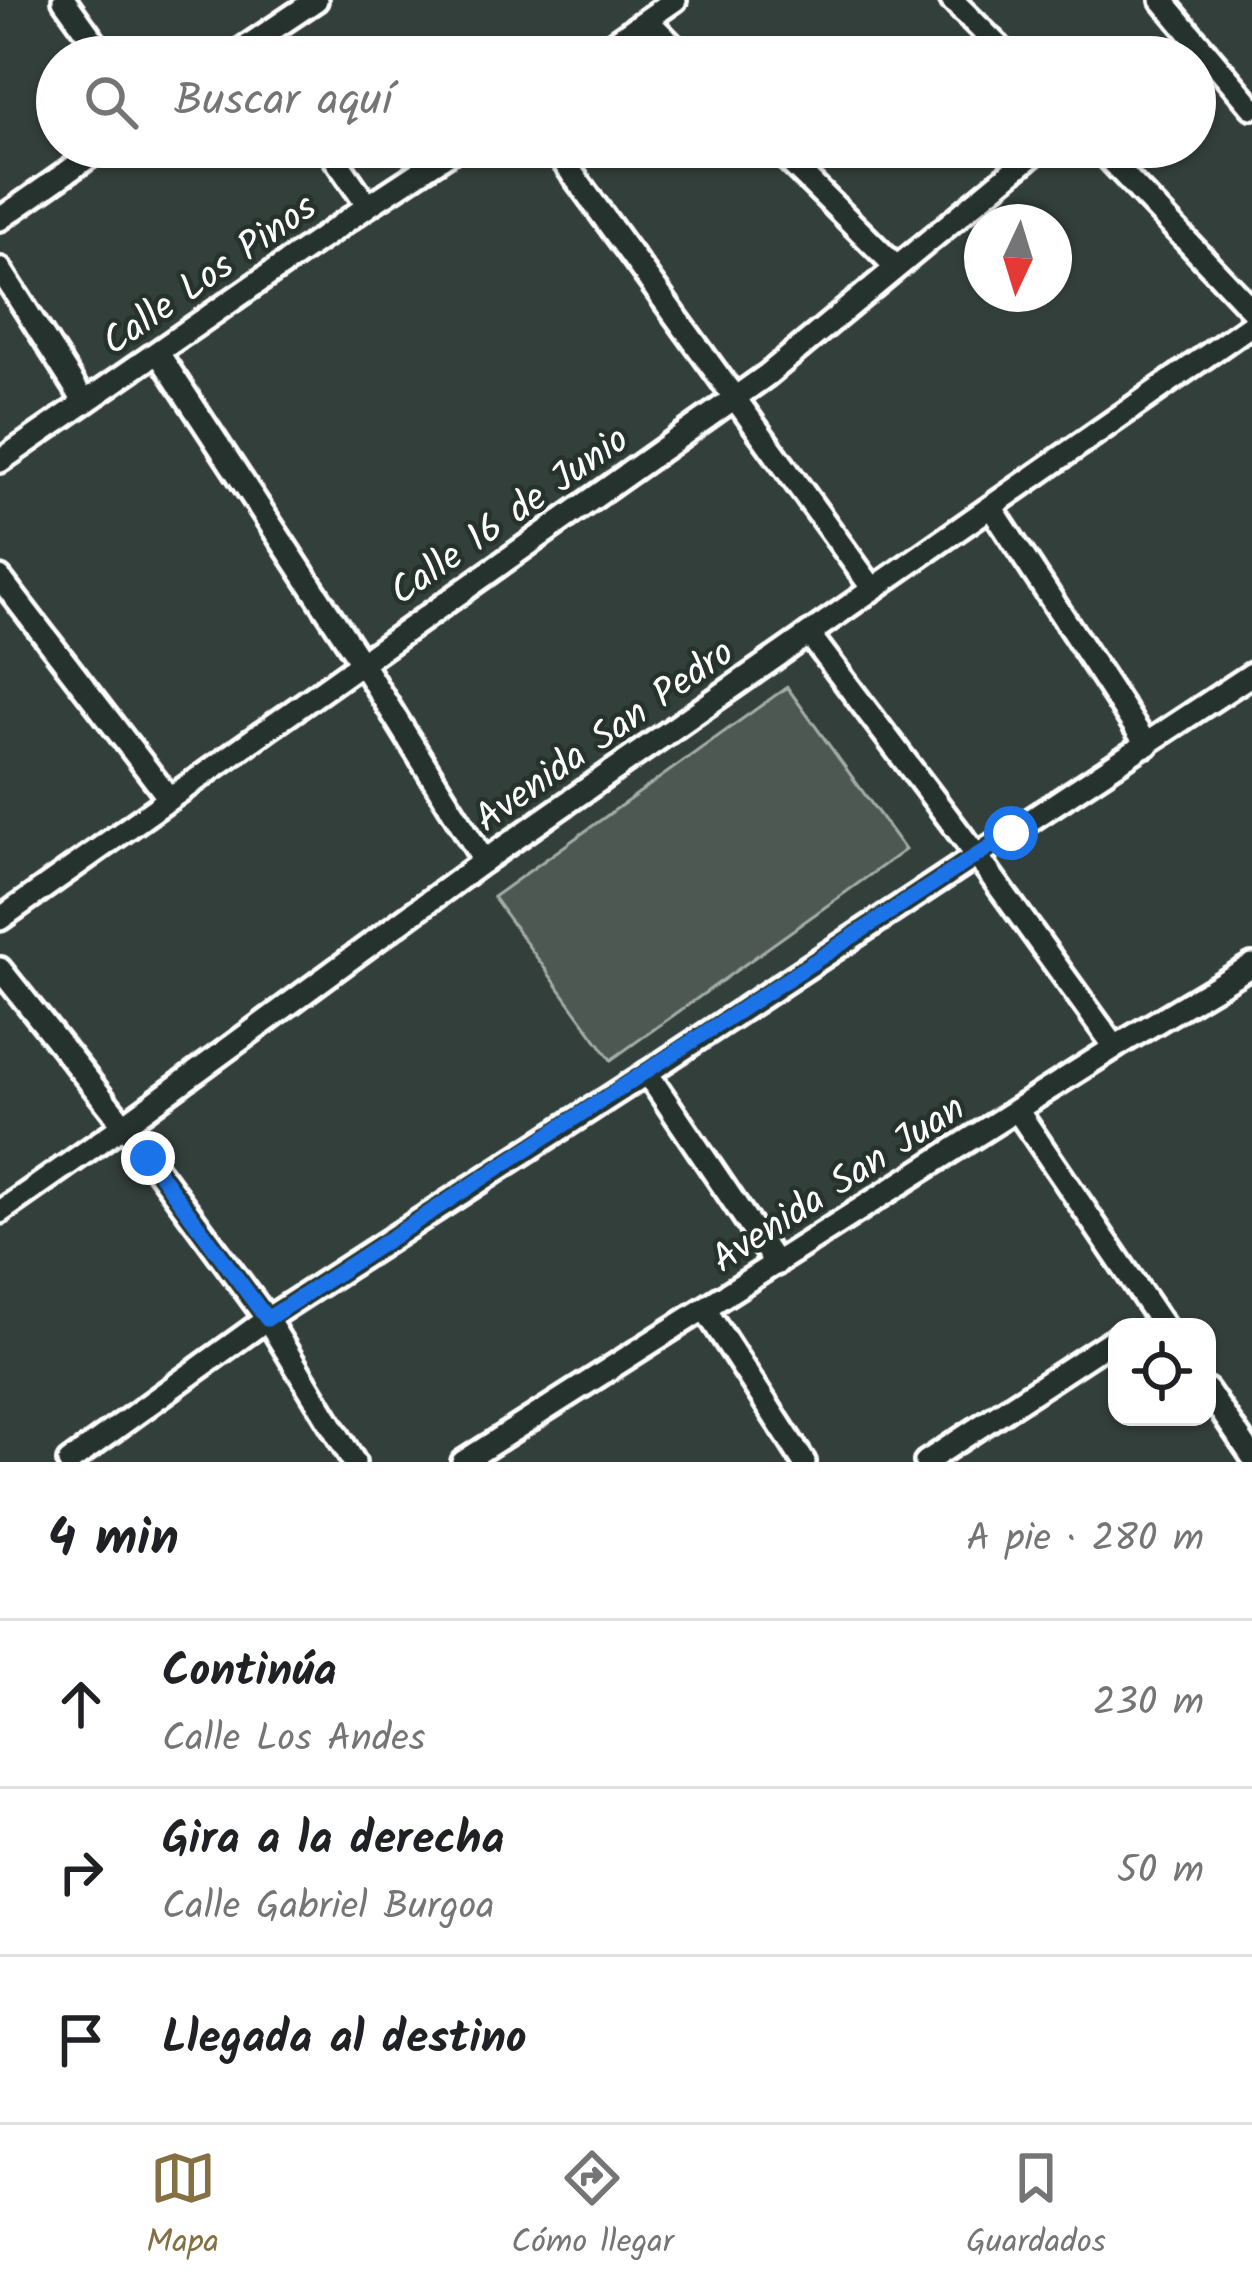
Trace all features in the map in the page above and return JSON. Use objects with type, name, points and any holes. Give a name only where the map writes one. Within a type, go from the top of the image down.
[{"type":"street","points":[[64,0],[89,36]]},
{"type":"street","points":[[274,36],[316,0]]},
{"type":"street","points":[[952,0],[988,36]]},
{"type":"street","points":[[1162,0],[1192,36]]},
{"type":"street","points":[[621,36],[658,8],[673,36]]},
{"type":"street","points":[[1216,64],[1252,107]]},
{"type":"street","points":[[0,219],[73,168]]},
{"type":"street","points":[[342,168],[368,206]]},
{"type":"street","name":"Calle Los Pinos","points":[[0,461],[426,168]]},
{"type":"street","points":[[568,168],[873,589]]},
{"type":"street","points":[[796,168],[896,267]]},
{"type":"street","name":"Calle 16 de Junio","points":[[0,919],[767,375],[1016,168]]},
{"type":"street","points":[[1118,168],[1252,310]]},
{"type":"street","points":[[0,269],[84,401]]},
{"type":"street","name":"Avenida San Pedro","points":[[0,1212],[484,861],[1252,324]]},
{"type":"street","points":[[158,353],[362,662],[484,861]]},
{"type":"street","points":[[991,506],[1147,745]]},
{"type":"street","points":[[0,578],[170,798]]},
{"type":"street","points":[[809,634],[1115,1047]]},
{"type":"street","points":[[69,1462],[267,1319],[1252,674]]},
{"type":"street","name":"Avenida San Juan","points":[[463,1462],[1115,1047],[1252,965]]},
{"type":"street","points":[[0,969],[124,1125],[267,1319],[354,1462]]},
{"type":"street","points":[[647,1073],[776,1264]]},
{"type":"street","points":[[1017,1110],[1159,1318]]},
{"type":"street","points":[[705,1309],[804,1462]]},
{"type":"street","points":[[926,1462],[1108,1343]]},
{"type":"street","points":[[1216,1403],[1252,1456]]},
{"type":"shaded area","points":[[787,687],[905,850],[611,1060],[493,897]]},
{"type":"route","points":[[148,1158],[267,1319],[1011,833]]}]
